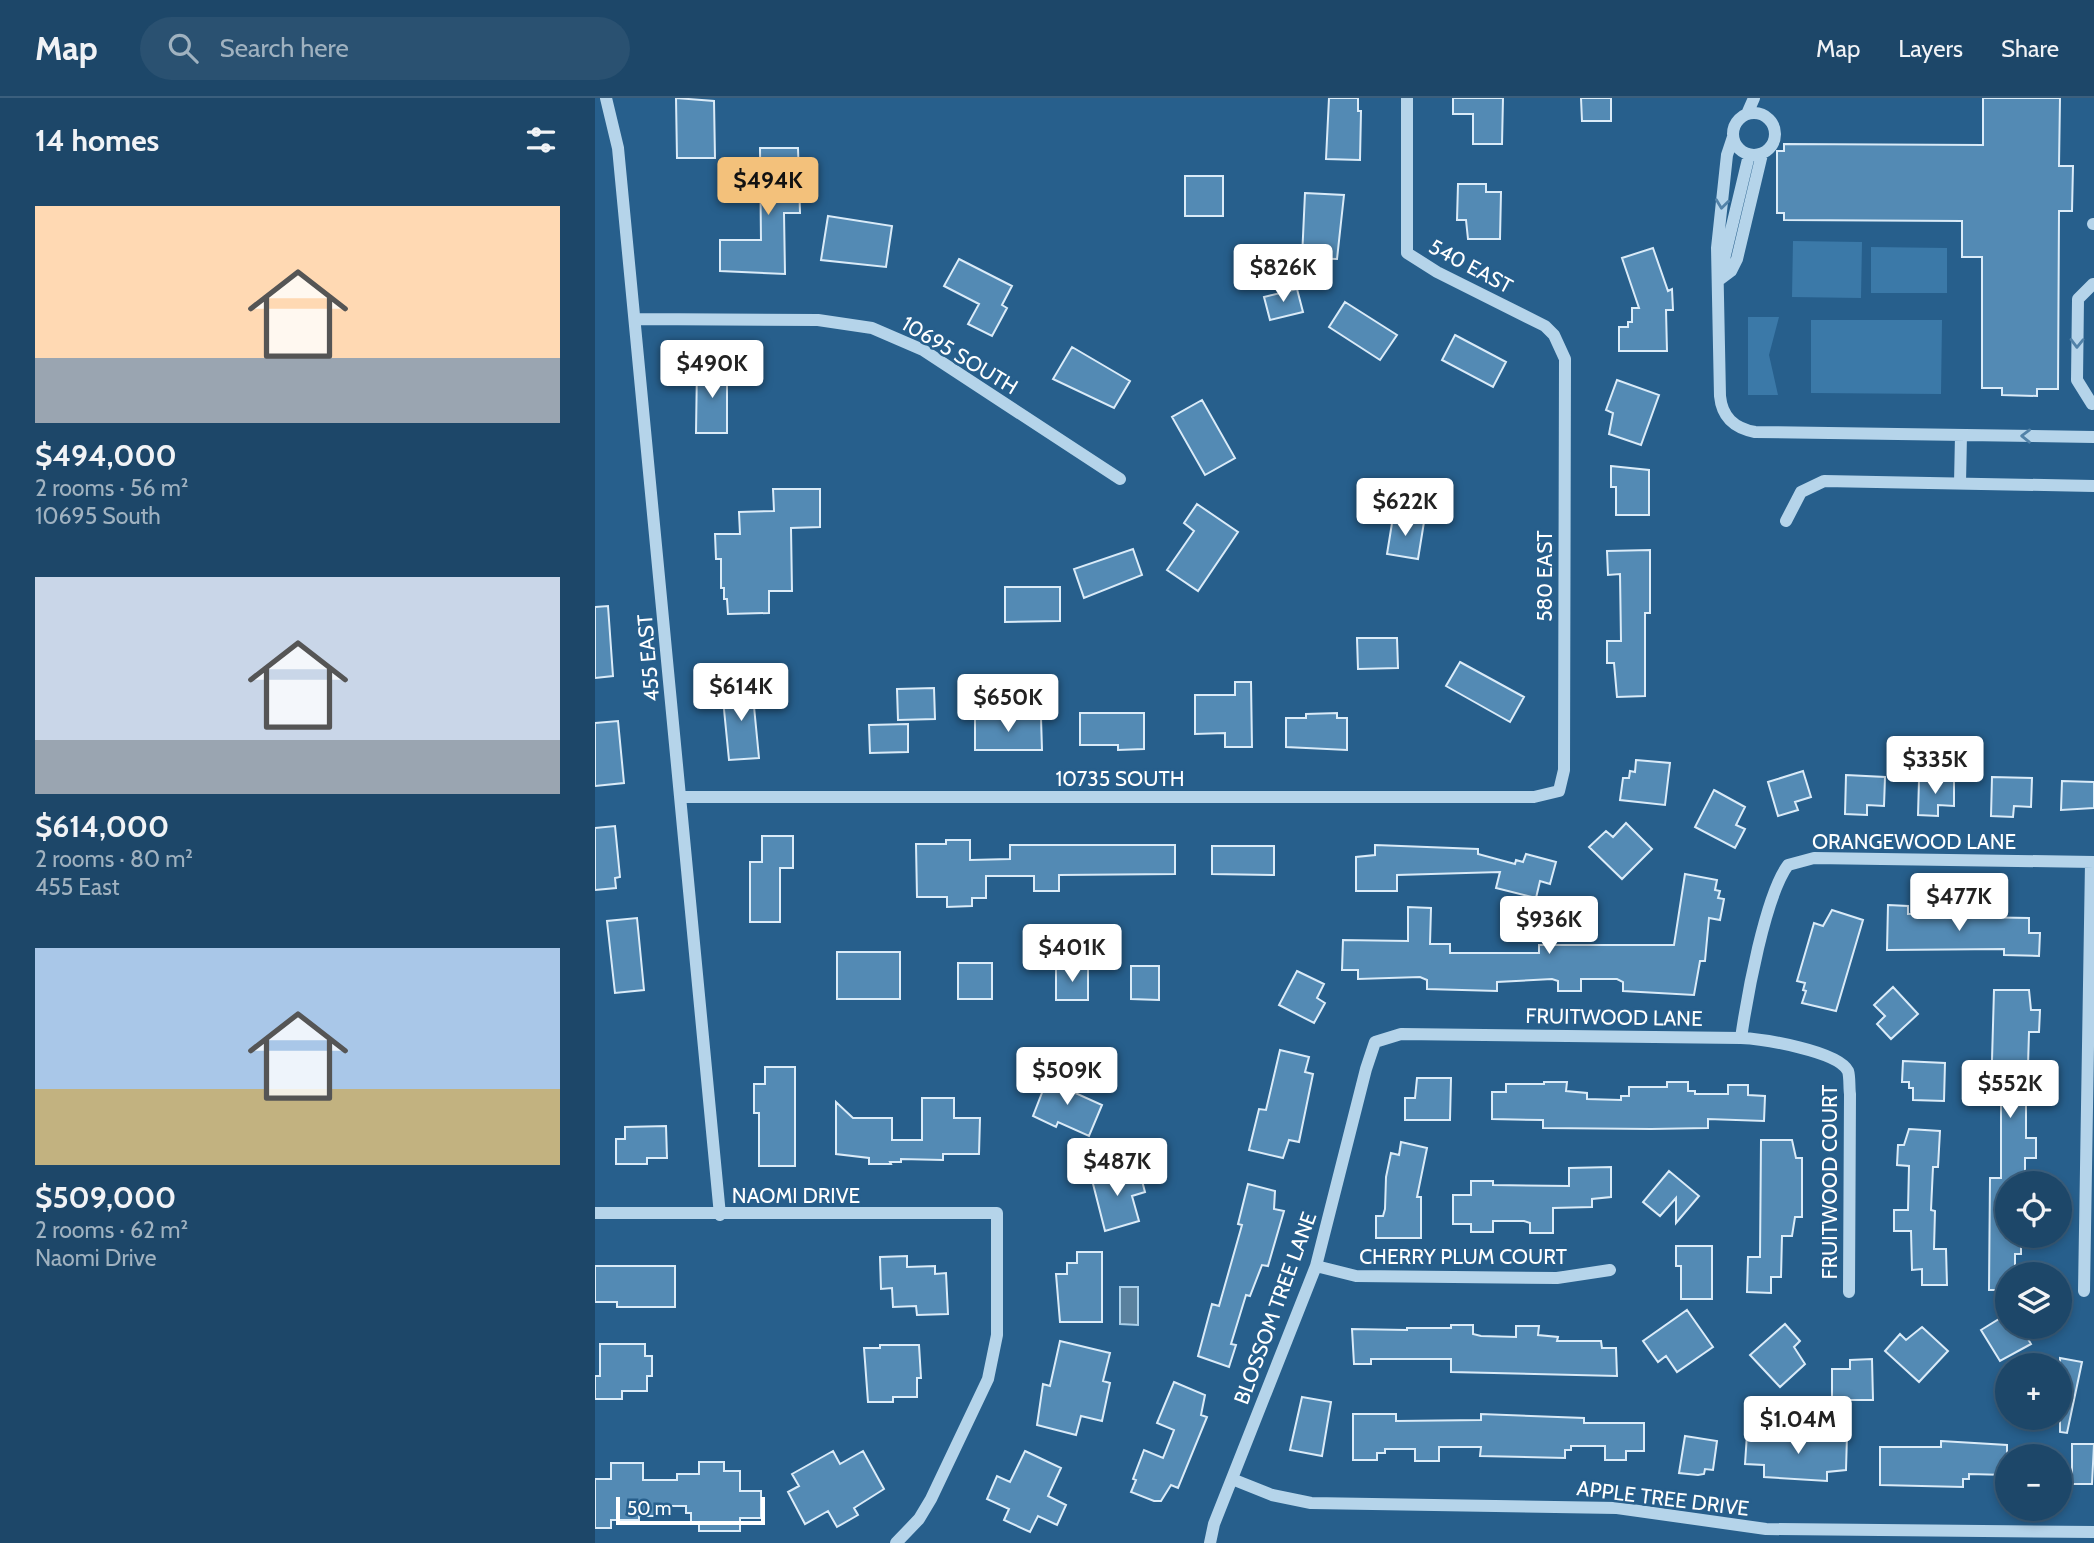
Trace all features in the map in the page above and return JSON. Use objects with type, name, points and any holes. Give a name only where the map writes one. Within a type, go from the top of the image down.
[{"type":"street","name":"455 EAST","points":[[606,98],[618,148],[720,1215]]},
{"type":"street","name":"540 EAST","points":[[1407,98],[1407,253],[1437,272],[1545,326],[1554,335],[1565,359]]},
{"type":"street","points":[[1753,98],[1747,114],[1736,123],[1727,155],[1717,248],[1721,405],[1737,427],[1755,432],[2093,437]]},
{"type":"street","points":[[1719,280],[1731,271],[1737,258],[1756,155],[1773,145],[1775,126],[1766,116],[1747,114]]},
{"type":"street","points":[[1733,136],[1738,148],[1756,155]]},
{"type":"street","points":[[2092,404],[2077,380],[2077,313],[2078,299],[2093,284]]},
{"type":"street","name":"10695 SOUTH","points":[[635,319],[818,320],[881,331],[923,350],[1120,479]]},
{"type":"street","name":"580 EAST","points":[[1559,791],[1564,770],[1565,359]]},
{"type":"street","points":[[1960,483],[1961,435]]},
{"type":"street","points":[[1786,521],[1795,499],[1816,483],[2094,486]]},
{"type":"street","name":"10735 SOUTH","points":[[680,797],[1534,797],[1559,791]]},
{"type":"street","name":"ORANGEWOOD LANE","points":[[1741,1038],[1747,997],[1775,888],[1788,865],[1814,858],[2093,862]]},
{"type":"street","points":[[2084,1291],[2093,862]]},
{"type":"street","name":"FRUITWOOD LANE","points":[[1375,1042],[1401,1034],[1741,1038],[1773,1041],[1828,1057],[1848,1072]]},
{"type":"street","name":"BLOSSOM TREE LANE","points":[[1210,1543],[1214,1524],[1316,1266],[1375,1042]]},
{"type":"street","name":"FRUITWOOD COURT","points":[[1848,1072],[1849,1292]]},
{"type":"street","name":"NAOMI DRIVE","points":[[595,1213],[997,1213],[997,1335],[988,1380],[931,1499],[919,1519],[896,1543]]},
{"type":"street","name":"CHERRY PLUM COURT","points":[[1316,1266],[1356,1276],[1557,1278],[1610,1270]]},
{"type":"street","name":"APPLE TREE DRIVE","points":[[1232,1479],[1272,1495],[1311,1503],[1617,1508],[1766,1529],[2094,1532]]},
{"type":"shaded area","points":[[1793,241],[1862,242],[1861,298],[1792,297]]},
{"type":"shaded area","points":[[1871,247],[1947,248],[1947,293],[1871,293]]},
{"type":"shaded area","points":[[1748,317],[1779,317],[1769,355],[1778,395],[1748,395]]},
{"type":"shaded area","points":[[1811,320],[1942,320],[1941,394],[1811,393]]},
{"type":"shaded area","points":[[1120,1287],[1138,1287],[1138,1325],[1120,1324]]},
{"type":"building","points":[[676,98],[714,101],[715,158],[677,158]]},
{"type":"building","points":[[1329,98],[1358,98],[1358,111],[1361,111],[1360,160],[1326,159]]},
{"type":"building","points":[[1453,98],[1503,98],[1502,144],[1473,144],[1473,114],[1453,114]]},
{"type":"building","points":[[1581,98],[1611,98],[1611,121],[1582,121]]},
{"type":"building","points":[[1983,98],[2060,98],[2059,166],[2073,166],[2072,211],[2059,211],[2058,389],[2037,389],[2037,396],[2002,395],[2002,388],[1982,388],[1982,257],[1962,257],[1962,221],[1784,220],[1784,213],[1777,213],[1777,151],[1784,151],[1784,144],[1983,145]]},
{"type":"building","points":[[760,148],[798,148],[800,213],[784,213],[785,274],[720,271],[720,240],[761,240]]},
{"type":"building","points":[[1185,176],[1223,176],[1223,216],[1185,216]]},
{"type":"building","points":[[1458,184],[1486,184],[1486,192],[1501,192],[1500,239],[1468,239],[1466,220],[1457,220]]},
{"type":"building","points":[[1305,193],[1344,195],[1337,259],[1302,258]]},
{"type":"building","points":[[828,216],[892,226],[886,267],[821,260]]},
{"type":"building","points":[[1653,248],[1668,291],[1672,289],[1673,310],[1666,310],[1667,351],[1619,351],[1619,327],[1628,327],[1628,322],[1632,322],[1632,308],[1639,308],[1622,258]]},
{"type":"building","points":[[959,259],[1012,286],[1002,305],[1007,308],[992,336],[968,324],[979,304],[944,286]]},
{"type":"building","points":[[1297,289],[1303,312],[1270,320],[1264,297]]},
{"type":"building","points":[[1345,302],[1397,335],[1380,360],[1329,327]]},
{"type":"building","points":[[1455,335],[1506,362],[1493,387],[1442,360]]},
{"type":"building","points":[[1072,347],[1130,381],[1114,408],[1053,379]]},
{"type":"building","points":[[697,366],[727,366],[727,433],[696,433]]},
{"type":"building","points":[[1617,380],[1659,395],[1641,445],[1609,434],[1613,413],[1606,410]]},
{"type":"building","points":[[1202,400],[1235,458],[1205,475],[1172,417]]},
{"type":"building","points":[[1611,466],[1649,470],[1649,515],[1616,515],[1616,487],[1611,487]]},
{"type":"building","points":[[773,489],[820,489],[820,527],[791,528],[792,591],[769,591],[769,613],[728,614],[727,599],[724,599],[724,588],[721,588],[721,559],[716,559],[715,534],[740,534],[739,512],[774,511]]},
{"type":"building","points":[[1197,504],[1238,532],[1198,591],[1167,570],[1194,531],[1184,523]]},
{"type":"building","points":[[1393,517],[1424,522],[1418,559],[1387,554]]},
{"type":"building","points":[[1133,549],[1142,575],[1084,598],[1074,569]]},
{"type":"building","points":[[1650,550],[1650,613],[1645,613],[1645,696],[1617,697],[1614,663],[1607,663],[1607,641],[1621,641],[1620,574],[1608,575],[1607,551]]},
{"type":"building","points":[[1005,587],[1060,587],[1060,621],[1005,622]]},
{"type":"building","points":[[608,606],[613,676],[595,678],[595,607]]},
{"type":"building","points":[[1357,638],[1397,638],[1398,668],[1358,669]]},
{"type":"building","points":[[1460,662],[1524,697],[1510,722],[1446,686]]},
{"type":"building","points":[[1235,682],[1251,682],[1252,747],[1225,747],[1225,733],[1195,734],[1195,695],[1235,695]]},
{"type":"building","points":[[752,686],[759,758],[729,760],[722,689]]},
{"type":"building","points":[[934,688],[935,719],[898,720],[897,689]]},
{"type":"building","points":[[1080,713],[1144,713],[1144,749],[1118,750],[1118,745],[1080,745]]},
{"type":"building","points":[[1337,713],[1337,718],[1347,718],[1347,750],[1286,747],[1286,718]]},
{"type":"building","points":[[975,718],[1041,718],[1042,750],[975,750]]},
{"type":"building","points":[[618,721],[624,783],[595,786],[595,723]]},
{"type":"building","points":[[908,724],[908,752],[870,753],[869,725]]},
{"type":"building","points":[[1636,760],[1670,763],[1665,805],[1620,800],[1623,778],[1629,778],[1630,771],[1635,772]]},
{"type":"building","points":[[1803,771],[1811,797],[1795,802],[1798,810],[1778,816],[1768,782]]},
{"type":"building","points":[[1846,775],[1885,777],[1884,806],[1867,805],[1867,815],[1845,814]]},
{"type":"building","points":[[1992,777],[2032,778],[2031,807],[2014,806],[2013,817],[1991,816]]},
{"type":"building","points":[[1919,780],[1954,781],[1954,806],[1938,805],[1938,816],[1918,815]]},
{"type":"building","points":[[2062,781],[2094,782],[2094,808],[2061,810]]},
{"type":"building","points":[[1714,790],[1745,807],[1736,825],[1745,829],[1735,848],[1695,827]]},
{"type":"building","points":[[1626,823],[1652,849],[1622,879],[1589,847],[1606,831],[1613,837]]},
{"type":"building","points":[[615,826],[620,877],[615,878],[616,888],[595,890],[595,828]]},
{"type":"building","points":[[762,836],[793,836],[793,868],[780,868],[780,922],[750,922],[750,862],[762,862]]},
{"type":"building","points":[[946,840],[970,840],[970,860],[1010,859],[1010,845],[1175,845],[1175,874],[1059,875],[1059,891],[1034,891],[1034,876],[986,876],[986,898],[972,898],[972,906],[947,907],[947,897],[917,897],[916,844],[946,844]]},
{"type":"building","points":[[1375,845],[1478,849],[1478,854],[1515,864],[1516,860],[1523,862],[1526,854],[1556,862],[1550,884],[1540,881],[1536,898],[1496,888],[1500,872],[1397,875],[1397,891],[1356,891],[1356,857],[1375,855]]},
{"type":"building","points":[[1212,846],[1274,846],[1274,875],[1212,874]]},
{"type":"building","points":[[1685,874],[1717,880],[1715,890],[1720,891],[1718,898],[1724,899],[1720,920],[1709,918],[1705,961],[1700,961],[1694,995],[1623,991],[1623,982],[1617,979],[1581,979],[1581,991],[1558,991],[1558,981],[1552,979],[1497,982],[1497,991],[1427,989],[1427,980],[1420,977],[1358,979],[1358,970],[1342,970],[1343,940],[1408,941],[1408,907],[1431,908],[1430,944],[1450,944],[1450,953],[1539,953],[1539,945],[1674,945]]},
{"type":"building","points":[[1888,905],[1908,906],[1908,914],[1970,912],[1970,917],[2029,918],[2029,933],[2040,933],[2039,956],[2004,955],[2004,949],[1887,950]]},
{"type":"building","points":[[1832,910],[1863,920],[1836,1011],[1802,1003],[1806,991],[1803,990],[1805,983],[1797,981],[1814,923],[1823,926]]},
{"type":"building","points":[[637,918],[644,990],[615,993],[607,921]]},
{"type":"building","points":[[837,952],[900,952],[900,999],[837,999]]},
{"type":"building","points":[[958,963],[992,963],[992,999],[958,999]]},
{"type":"building","points":[[1131,966],[1159,966],[1159,1000],[1131,999]]},
{"type":"building","points":[[1056,967],[1088,967],[1088,1000],[1056,1000]]},
{"type":"building","points":[[1297,971],[1324,984],[1317,998],[1325,1003],[1314,1023],[1279,1005]]},
{"type":"building","points":[[1893,987],[1918,1014],[1891,1039],[1877,1024],[1885,1016],[1874,1005]]},
{"type":"building","points":[[1994,990],[2029,990],[2031,1010],[2040,1010],[2039,1032],[2029,1032],[2028,1066],[2030,1073],[2038,1073],[2038,1096],[2026,1096],[2026,1138],[2036,1138],[2036,1158],[2025,1158],[2025,1171],[2001,1171],[2001,1095],[1991,1095]]},
{"type":"building","points":[[1280,1050],[1309,1057],[1305,1072],[1313,1074],[1299,1142],[1289,1140],[1283,1158],[1249,1150],[1259,1109],[1266,1110]]},
{"type":"building","points":[[1903,1061],[1945,1063],[1944,1101],[1913,1100],[1913,1088],[1909,1088],[1909,1082],[1902,1082]]},
{"type":"building","points":[[765,1067],[795,1067],[795,1166],[759,1166],[759,1113],[754,1113],[754,1084],[765,1084]]},
{"type":"building","points":[[1058,1076],[1076,1085],[1073,1092],[1102,1105],[1089,1136],[1058,1122],[1056,1127],[1033,1116],[1045,1085],[1052,1088]]},
{"type":"building","points":[[1417,1078],[1451,1078],[1450,1120],[1405,1120],[1405,1098],[1415,1098]]},
{"type":"building","points":[[1567,1082],[1566,1091],[1587,1093],[1587,1099],[1621,1100],[1621,1096],[1629,1096],[1629,1087],[1667,1087],[1667,1082],[1688,1082],[1688,1091],[1695,1091],[1695,1094],[1728,1094],[1728,1085],[1748,1085],[1748,1095],[1765,1096],[1764,1121],[1708,1119],[1708,1128],[1651,1129],[1543,1128],[1543,1120],[1492,1119],[1492,1092],[1506,1092],[1506,1084]]},
{"type":"building","points":[[922,1098],[954,1098],[954,1118],[980,1118],[979,1154],[943,1154],[943,1160],[901,1159],[901,1162],[890,1162],[891,1164],[869,1164],[869,1158],[836,1154],[836,1102],[853,1118],[892,1118],[892,1140],[922,1140]]},
{"type":"building","points":[[666,1126],[667,1158],[647,1158],[647,1164],[616,1164],[616,1139],[625,1139],[625,1127]]},
{"type":"building","points":[[1909,1129],[1940,1131],[1938,1167],[1933,1167],[1931,1210],[1935,1211],[1934,1249],[1946,1249],[1947,1285],[1922,1285],[1922,1269],[1912,1270],[1911,1231],[1894,1231],[1894,1210],[1908,1210],[1909,1166],[1897,1165],[1898,1145],[1904,1145]]},
{"type":"building","points":[[1761,1140],[1792,1140],[1796,1158],[1802,1158],[1802,1217],[1795,1217],[1792,1236],[1782,1236],[1781,1277],[1771,1277],[1771,1293],[1747,1292],[1748,1257],[1760,1257]]},
{"type":"building","points":[[1401,1142],[1427,1148],[1417,1197],[1421,1197],[1421,1238],[1376,1238],[1376,1216],[1383,1216],[1385,1209],[1386,1177],[1391,1153],[1399,1155]]},
{"type":"building","points":[[1611,1167],[1611,1197],[1592,1199],[1592,1207],[1553,1208],[1553,1233],[1530,1233],[1530,1223],[1524,1221],[1493,1221],[1493,1232],[1471,1232],[1471,1224],[1453,1224],[1453,1195],[1471,1195],[1471,1181],[1493,1181],[1493,1185],[1569,1186],[1569,1168]]},
{"type":"building","points":[[1112,1169],[1114,1177],[1140,1173],[1145,1192],[1132,1196],[1139,1221],[1105,1231],[1091,1176]]},
{"type":"building","points":[[1669,1171],[1699,1196],[1676,1223],[1676,1198],[1660,1216],[1643,1202]]},
{"type":"building","points":[[1990,1178],[1995,1178],[1995,1248],[2021,1248],[2021,1254],[2015,1254],[2015,1262],[1995,1262],[1995,1290],[1989,1290]]},
{"type":"building","points":[[1248,1184],[1275,1191],[1274,1209],[1284,1211],[1268,1266],[1262,1265],[1250,1296],[1246,1295],[1231,1344],[1236,1345],[1229,1367],[1198,1356],[1212,1304],[1219,1306],[1242,1225],[1238,1224]]},
{"type":"building","points":[[1676,1246],[1712,1246],[1712,1299],[1681,1299],[1681,1266],[1676,1266]]},
{"type":"building","points":[[1077,1252],[1102,1252],[1102,1322],[1060,1322],[1056,1274],[1067,1274],[1067,1263],[1077,1263]]},
{"type":"building","points":[[907,1256],[907,1267],[935,1266],[935,1274],[946,1273],[948,1314],[917,1315],[916,1306],[893,1307],[892,1288],[881,1289],[880,1257]]},
{"type":"building","points":[[595,1266],[675,1266],[675,1307],[617,1307],[617,1302],[595,1302]]},
{"type":"building","points":[[1687,1310],[1713,1347],[1677,1372],[1666,1356],[1658,1362],[1643,1341]]},
{"type":"building","points":[[1995,1321],[1995,1339],[2028,1339],[2031,1344],[2015,1353],[1995,1353],[1981,1330]]},
{"type":"building","points":[[1785,1324],[1800,1341],[1794,1347],[1805,1364],[1780,1387],[1750,1355]]},
{"type":"building","points":[[1451,1325],[1473,1325],[1473,1334],[1481,1336],[1516,1337],[1516,1326],[1539,1326],[1538,1335],[1558,1337],[1557,1341],[1601,1341],[1602,1348],[1616,1348],[1617,1376],[1451,1372],[1451,1359],[1371,1359],[1371,1364],[1354,1364],[1352,1329],[1407,1330],[1451,1328]]},
{"type":"building","points":[[1922,1327],[1948,1351],[1919,1382],[1885,1351],[1900,1334],[1906,1340]]},
{"type":"building","points":[[1060,1341],[1110,1353],[1103,1381],[1110,1383],[1102,1421],[1081,1416],[1076,1435],[1037,1425],[1043,1384],[1050,1386]]},
{"type":"building","points":[[600,1344],[645,1344],[645,1356],[652,1356],[652,1376],[647,1376],[647,1391],[622,1391],[622,1399],[595,1399],[595,1376],[600,1376]]},
{"type":"building","points":[[880,1345],[919,1345],[921,1378],[917,1378],[917,1397],[893,1397],[893,1402],[868,1402],[864,1348],[880,1348]]},
{"type":"building","points":[[1872,1359],[1873,1400],[1832,1400],[1832,1369],[1850,1369],[1850,1360]]},
{"type":"building","points":[[2072,1360],[2082,1362],[2072,1409]]},
{"type":"building","points":[[1174,1382],[1205,1395],[1201,1415],[1207,1417],[1178,1488],[1171,1485],[1161,1501],[1154,1501],[1131,1492],[1136,1480],[1133,1479],[1144,1450],[1163,1458],[1174,1430],[1157,1423]]},
{"type":"building","points":[[1302,1397],[1331,1402],[1322,1456],[1290,1450]]},
{"type":"building","points":[[1353,1414],[1396,1414],[1396,1421],[1481,1420],[1481,1414],[1584,1418],[1584,1423],[1644,1423],[1644,1451],[1626,1451],[1626,1460],[1605,1460],[1605,1446],[1571,1446],[1571,1450],[1565,1450],[1565,1458],[1480,1456],[1481,1447],[1439,1447],[1439,1461],[1415,1461],[1415,1449],[1385,1449],[1385,1453],[1377,1453],[1377,1460],[1353,1460]]},
{"type":"building","points":[[1747,1434],[1805,1441],[1805,1435],[1847,1435],[1846,1470],[1827,1472],[1827,1481],[1764,1477],[1764,1465],[1745,1464]]},
{"type":"building","points":[[1685,1436],[1717,1441],[1713,1470],[1705,1469],[1704,1474],[1698,1475],[1679,1473]]},
{"type":"building","points":[[1941,1441],[1995,1444],[1995,1475],[1969,1474],[1969,1479],[1963,1479],[1963,1487],[1880,1485],[1880,1447],[1941,1447]]},
{"type":"building","points":[[2072,1444],[2094,1444],[2092,1484],[2072,1484]]},
{"type":"building","points":[[833,1451],[840,1464],[863,1451],[884,1489],[854,1508],[858,1515],[837,1527],[828,1511],[805,1524],[788,1492],[799,1486],[792,1474]]},
{"type":"building","points":[[1025,1451],[1061,1468],[1048,1496],[1066,1505],[1057,1525],[1038,1516],[1030,1532],[1004,1520],[1009,1509],[987,1499],[997,1476],[1010,1482]]},
{"type":"building","points":[[699,1462],[724,1462],[724,1471],[740,1471],[740,1491],[761,1491],[761,1518],[740,1518],[740,1531],[699,1531],[699,1522],[691,1522],[691,1513],[686,1513],[686,1506],[655,1506],[655,1516],[639,1516],[639,1520],[611,1520],[611,1528],[595,1528],[595,1479],[611,1479],[611,1463],[643,1463],[643,1480],[677,1480],[677,1474],[699,1474]]}]
